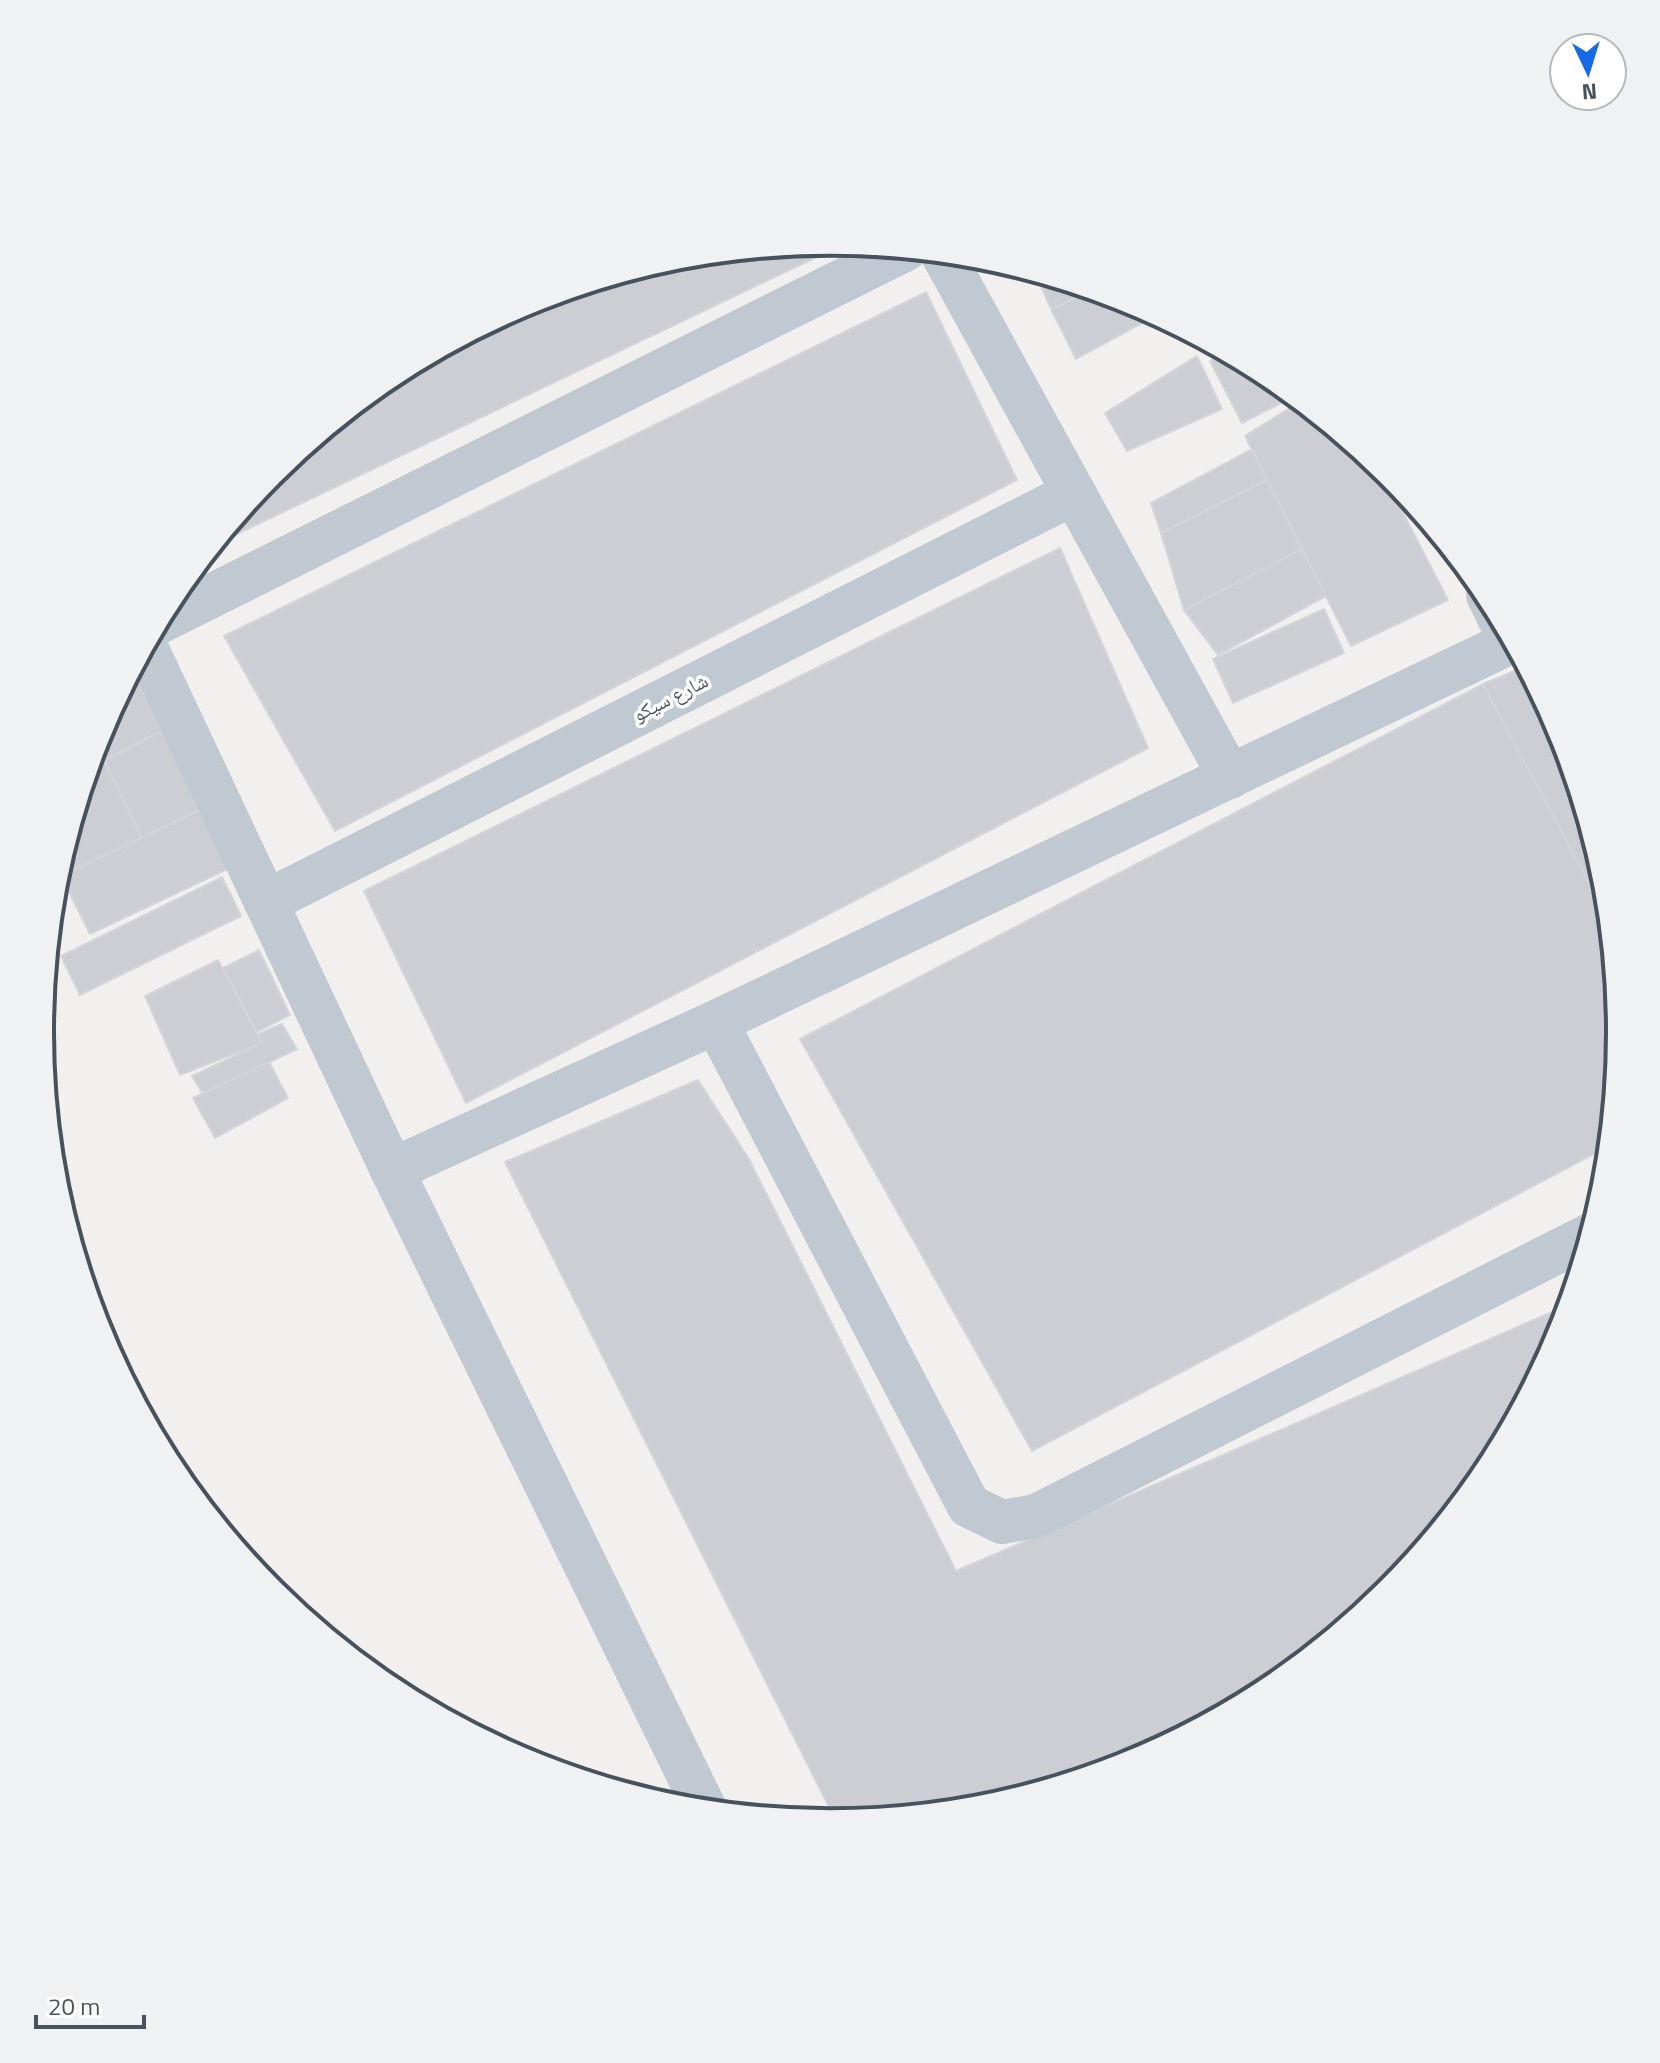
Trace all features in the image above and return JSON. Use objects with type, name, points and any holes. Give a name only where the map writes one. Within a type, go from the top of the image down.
[{"type":"street","points":[[177,613],[888,258]]},
{"type":"street","points":[[948,265],[1230,777]]},
{"type":"street","name":"شارع سيكو","points":[[266,902],[1074,493]]},
{"type":"street","points":[[392,1170],[716,1022],[1503,646]]},
{"type":"street","points":[[151,657],[392,1170],[699,1796]]},
{"type":"street","points":[[716,1022],[969,1506],[1002,1522],[1036,1516],[1577,1242]]},
{"type":"building","points":[[818,256],[234,535],[281,483],[358,416],[442,359],[487,336],[533,315],[629,282],[729,262]]},
{"type":"building","points":[[1041,285],[1078,297],[1051,309]]},
{"type":"building","points":[[926,292],[1017,480],[335,831],[224,636]]},
{"type":"building","points":[[1078,297],[1143,322],[1076,359],[1051,309]]},
{"type":"building","points":[[1197,356],[1222,409],[1127,451],[1105,413]]},
{"type":"building","points":[[1218,359],[1283,402],[1242,423],[1210,361]]},
{"type":"building","points":[[1290,408],[1342,448],[1399,505],[1448,600],[1351,646],[1245,436]]},
{"type":"building","points":[[1252,449],[1267,480],[1161,533],[1151,503]]},
{"type":"building","points":[[1267,480],[1302,549],[1184,610],[1161,533]]},
{"type":"building","points":[[1060,548],[1148,748],[466,1103],[364,891]]},
{"type":"building","points":[[1302,549],[1326,596],[1218,655],[1184,610]]},
{"type":"building","points":[[1324,609],[1344,653],[1233,703],[1213,659]]},
{"type":"building","points":[[1516,670],[1526,688],[1565,782],[1580,831],[1595,908],[1483,684]]},
{"type":"building","points":[[138,681],[162,731],[103,760]]},
{"type":"building","points":[[1483,684],[1592,889],[1604,981],[1606,1032],[1596,1153],[1032,1451],[800,1039]]},
{"type":"building","points":[[162,731],[202,809],[142,838],[104,761]]},
{"type":"building","points":[[103,762],[142,838],[71,871],[80,831]]},
{"type":"building","points":[[202,809],[230,868],[90,934],[68,889],[71,871]]},
{"type":"building","points":[[222,877],[241,916],[80,995],[61,956]]},
{"type":"building","points":[[259,950],[290,1015],[257,1032],[223,968]]},
{"type":"building","points":[[218,960],[262,1043],[180,1075],[145,996]]},
{"type":"building","points":[[282,1024],[297,1049],[203,1094],[192,1076],[262,1043],[258,1034]]},
{"type":"building","points":[[269,1062],[288,1098],[215,1138],[193,1098]]},
{"type":"building","points":[[698,1080],[749,1159],[956,1571],[1553,1311],[1526,1375],[1502,1420],[1446,1504],[1379,1580],[1342,1615],[1261,1677],[1218,1704],[1127,1748],[1031,1781],[931,1801],[829,1808],[505,1162]]}]
